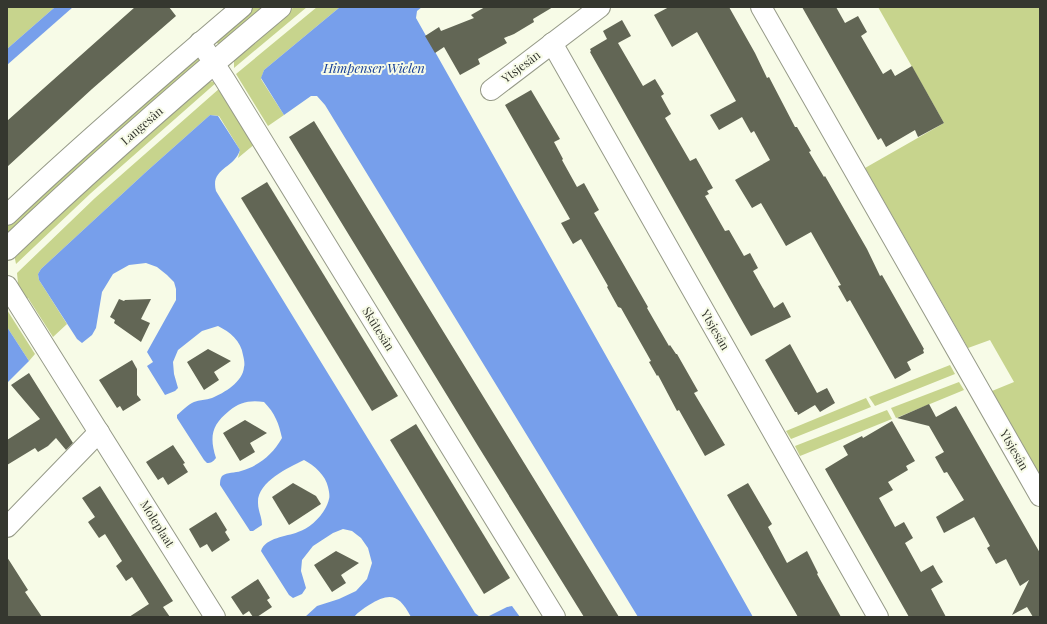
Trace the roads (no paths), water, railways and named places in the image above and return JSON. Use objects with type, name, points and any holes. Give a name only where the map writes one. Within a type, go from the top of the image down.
[{"type":"street","name":"Langesân","points":[[7,215],[128,104],[242,7]]},
{"type":"street","name":"Langesân","points":[[7,249],[103,159],[280,7]]},
{"type":"street","name":"Ytsjesân","points":[[491,90],[600,7]]},
{"type":"street","name":"Ytsjesân","points":[[761,7],[1040,496]]},
{"type":"street","name":"Skûtesân","points":[[200,42],[555,617]]},
{"type":"street","name":"Ytsjesân","points":[[552,43],[878,617]]},
{"type":"street","name":"Moleplaat","points":[[7,286],[215,617]]},
{"type":"street","points":[[7,527],[99,432]]},
{"type":"water","points":[[55,7],[73,7],[7,65],[7,49]]},
{"type":"water","name":"Himpenser Wielen","points":[[340,7],[422,7],[417,11],[416,18],[753,617],[638,617],[325,105],[317,96],[311,96],[284,115],[261,78],[264,70]]},
{"type":"water","points":[[210,115],[218,116],[240,150],[233,161],[219,173],[216,178],[216,191],[475,613],[480,617],[411,617],[407,609],[398,600],[388,597],[369,605],[354,617],[305,617],[317,606],[339,599],[356,591],[367,579],[372,563],[368,548],[361,538],[352,531],[343,529],[333,533],[313,546],[302,560],[301,571],[306,588],[302,594],[293,598],[289,595],[261,551],[267,543],[272,540],[303,530],[321,515],[325,510],[329,498],[325,479],[312,465],[304,460],[282,472],[268,482],[259,495],[258,506],[262,525],[253,531],[250,531],[220,485],[220,480],[224,475],[248,469],[260,463],[278,444],[282,438],[278,423],[271,410],[264,402],[245,402],[233,408],[223,416],[216,426],[213,437],[216,458],[208,463],[204,460],[177,418],[177,415],[189,405],[196,401],[212,398],[237,382],[243,372],[244,363],[242,350],[237,341],[231,334],[218,326],[202,331],[178,350],[173,362],[174,374],[178,388],[175,391],[165,395],[147,366],[153,362],[147,352],[176,300],[176,289],[174,282],[167,275],[157,267],[146,263],[129,265],[113,274],[102,292],[96,328],[92,335],[82,343],[77,339],[39,280],[38,274],[41,269]]},
{"type":"water","points":[[7,327],[29,361],[7,383]]},
{"type":"water","points":[[512,606],[520,617],[487,617],[507,607]]}]
